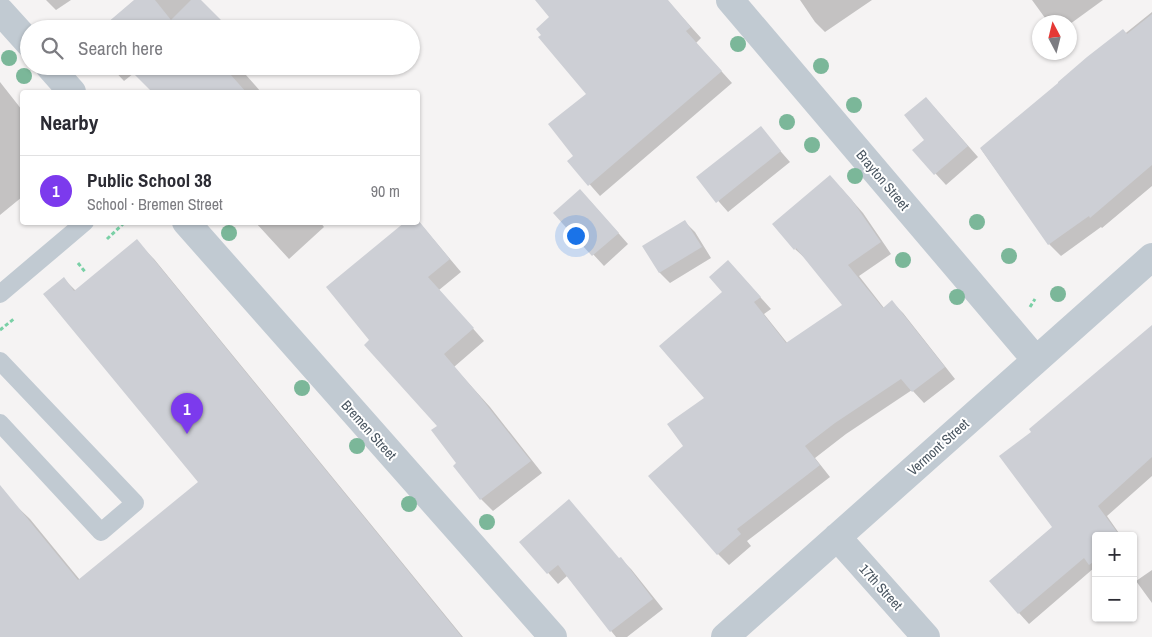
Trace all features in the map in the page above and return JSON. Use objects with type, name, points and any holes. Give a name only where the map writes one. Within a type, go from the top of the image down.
[{"type":"street","name":"Brayton Street","points":[[730,0],[1036,360]]},
{"type":"street","points":[[0,11],[20,33]]},
{"type":"street","points":[[57,75],[70,90]]},
{"type":"street","name":"Bremen Street","points":[[189,225],[553,637]]},
{"type":"street","name":"Vermont Street","points":[[725,637],[1152,257]]},
{"type":"street","name":"17th Street","points":[[837,537],[926,637]]},
{"type":"lane","points":[[0,294],[81,225]]},
{"type":"lane","points":[[0,423],[101,532],[135,504],[3,371]]},
{"type":"path","points":[[78,263],[86,273]]},
{"type":"path","points":[[1030,307],[1035,300]]},
{"type":"building","points":[[134,0],[155,0],[171,20],[111,20]]},
{"type":"building","points":[[191,0],[201,0],[221,20],[171,20]]},
{"type":"building","points":[[535,0],[668,0],[691,27],[686,31],[722,71],[588,186],[567,161],[573,156],[548,124],[586,94],[538,37],[541,35],[536,29],[549,17]]},
{"type":"building","points":[[1152,14],[1152,165],[1090,218],[1089,216],[1048,245],[980,148],[1087,57],[1123,29],[1127,34]]},
{"type":"building","points":[[135,75],[231,75],[244,90],[150,90]]},
{"type":"building","points":[[926,97],[968,146],[934,175],[912,150],[924,140],[904,115]]},
{"type":"building","points":[[761,126],[781,151],[716,203],[696,177]]},
{"type":"building","points":[[830,175],[852,200],[881,242],[848,265],[883,308],[892,300],[945,367],[912,392],[901,379],[835,423],[805,446],[820,465],[737,529],[741,534],[717,555],[648,476],[683,446],[667,424],[704,398],[659,346],[722,292],[709,277],[728,260],[761,297],[754,302],[786,343],[842,305],[796,248],[794,250],[772,224]]},
{"type":"building","points":[[580,189],[619,233],[592,256],[553,213]]},
{"type":"building","points":[[685,220],[702,247],[659,273],[642,246]]},
{"type":"building","points":[[420,222],[450,259],[428,277],[474,328],[444,354],[531,461],[480,500],[453,466],[456,463],[431,430],[437,426],[364,345],[369,340],[326,287],[401,225],[420,225]]},
{"type":"building","points":[[137,239],[462,637],[0,637],[0,485],[78,580],[198,482],[43,294],[64,277],[74,291]]},
{"type":"building","points":[[1152,325],[1152,457],[1098,506],[1117,532],[1092,532],[1092,563],[1089,565],[1084,558],[1018,614],[989,581],[1052,527],[999,456],[1031,432],[1029,429]]},
{"type":"building","points":[[569,499],[619,558],[621,557],[653,599],[610,632],[558,565],[547,574],[519,542]]},
{"type":"place","name":"Public School 38","points":[[187,434]]}]
